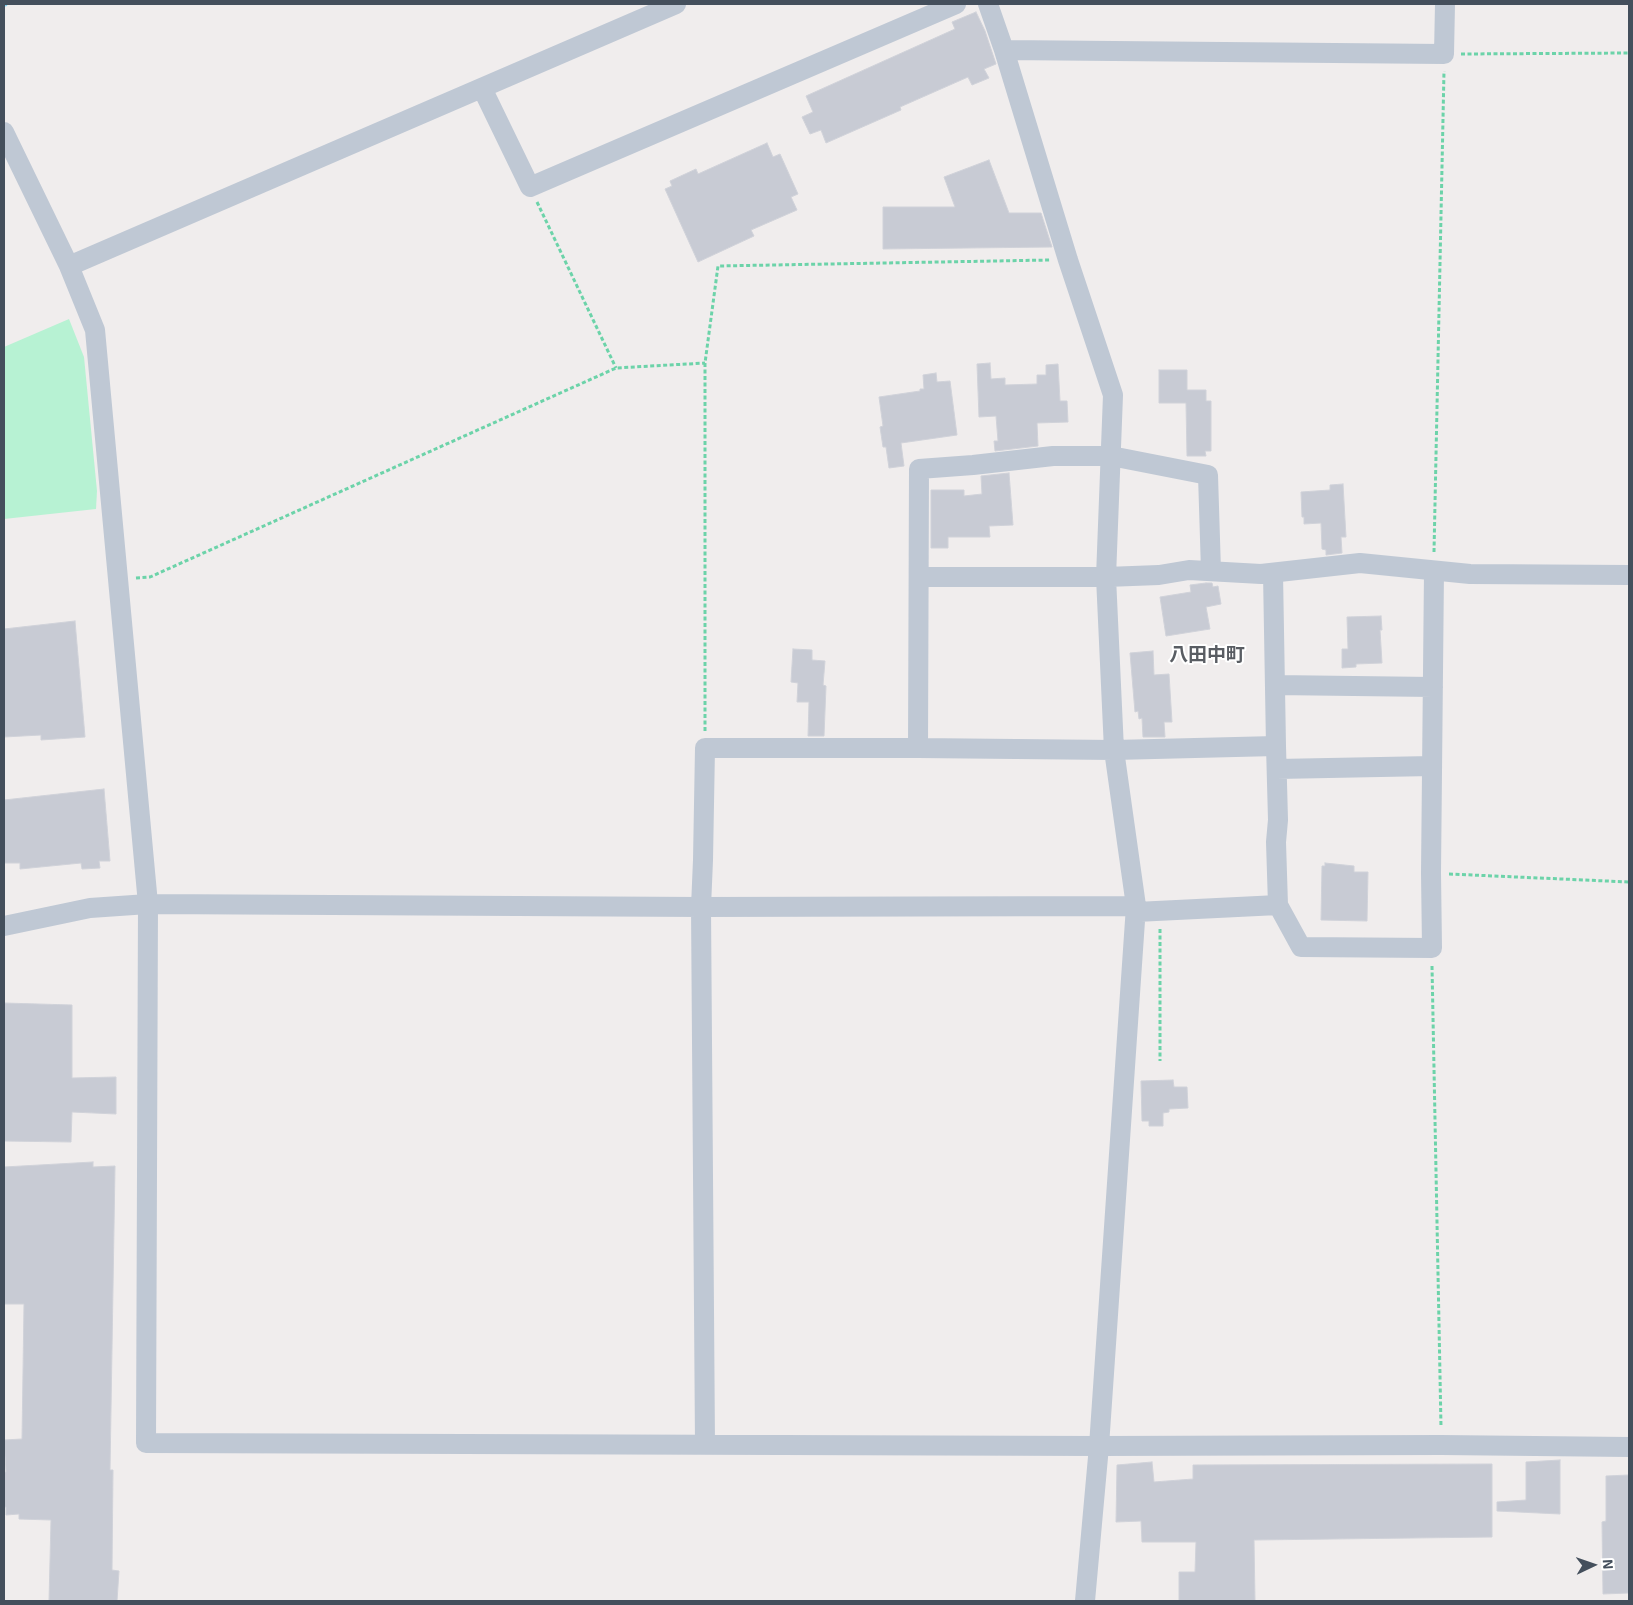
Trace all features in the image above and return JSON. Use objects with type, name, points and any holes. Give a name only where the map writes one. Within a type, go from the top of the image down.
[{"type":"street","points":[[69,266],[676,4]]},
{"type":"street","points":[[482,88],[530,188],[956,4]]},
{"type":"street","points":[[988,4],[1004,50],[1068,260],[1113,395],[1106,577],[1114,750],[1136,909],[1099,1446],[1086,1601]]},
{"type":"street","points":[[1004,50],[1444,54],[1445,4]]},
{"type":"street","points":[[4,132],[69,266],[95,330],[148,904],[146,1443],[1629,1447]]},
{"type":"street","points":[[918,748],[919,470],[1053,456],[1110,456],[1208,474],[1211,571]]},
{"type":"street","points":[[919,577],[1106,577],[1159,575],[1189,570],[1261,574],[1360,562],[1470,574],[1629,575]]},
{"type":"street","points":[[1273,573],[1278,905],[1301,947],[1432,948],[1434,570]]},
{"type":"street","points":[[1275,685],[1433,687]]},
{"type":"street","points":[[705,1445],[701,907],[705,748],[1114,750],[1276,746]]},
{"type":"street","points":[[1277,769],[1432,766]]},
{"type":"street","points":[[4,926],[90,908],[148,904],[1136,909],[1160,911],[1278,905]]},
{"type":"path","points":[[1434,570],[1444,54],[1629,53]]},
{"type":"path","points":[[530,188],[616,368]]},
{"type":"path","points":[[705,748],[705,363],[718,266],[1068,260]]},
{"type":"path","points":[[118,578],[150,577],[616,368],[705,363]]},
{"type":"path","points":[[1431,873],[1629,882]]},
{"type":"path","points":[[1160,911],[1160,1061]]},
{"type":"path","points":[[1432,948],[1441,1445]]},
{"type":"green space","points":[[69,319],[84,357],[97,491],[96,509],[4,519],[4,347]]},
{"type":"building","points":[[976,12],[985,31],[996,64],[984,69],[989,78],[972,85],[968,77],[900,107],[901,110],[826,143],[821,130],[810,134],[802,117],[813,112],[806,96],[955,29],[952,22]]},
{"type":"building","points":[[767,143],[773,157],[780,154],[798,194],[791,197],[797,210],[751,230],[754,236],[698,262],[665,189],[672,186],[670,181],[696,169],[698,174]]},
{"type":"building","points":[[989,160],[1009,213],[1041,213],[1052,247],[883,249],[883,207],[955,207],[944,177]]},
{"type":"building","points":[[990,363],[991,379],[1005,378],[1005,385],[1037,384],[1037,375],[1046,375],[1046,365],[1058,364],[1060,401],[1067,401],[1068,422],[1037,423],[1038,446],[995,451],[994,441],[998,441],[996,416],[979,417],[977,364]]},
{"type":"building","points":[[1159,370],[1187,370],[1187,390],[1206,390],[1206,401],[1211,401],[1211,451],[1205,451],[1206,456],[1187,456],[1186,403],[1159,403]]},
{"type":"building","points":[[936,373],[937,382],[950,381],[957,435],[901,443],[904,466],[889,468],[886,447],[883,447],[880,427],[883,426],[879,397],[920,391],[920,389],[924,389],[923,375]]},
{"type":"building","points":[[1009,473],[1013,525],[989,526],[990,537],[948,537],[948,548],[931,548],[931,490],[964,490],[964,496],[982,494],[981,476]]},
{"type":"building","points":[[1343,484],[1346,537],[1341,537],[1342,553],[1326,555],[1326,550],[1322,549],[1321,523],[1304,524],[1301,492],[1330,490],[1330,485]]},
{"type":"building","points":[[1212,583],[1213,587],[1218,586],[1221,604],[1206,607],[1210,629],[1166,636],[1160,597],[1191,592],[1190,585]]},
{"type":"building","points":[[1381,616],[1382,663],[1356,664],[1356,667],[1342,668],[1342,649],[1348,649],[1347,617]]},
{"type":"building","points":[[75,621],[85,737],[41,740],[41,735],[4,737],[4,629]]},
{"type":"building","points":[[793,649],[812,650],[812,660],[825,661],[823,685],[826,686],[824,736],[808,736],[809,702],[797,702],[798,683],[791,682]]},
{"type":"building","points":[[1153,651],[1154,675],[1169,674],[1172,722],[1164,722],[1165,737],[1143,737],[1142,718],[1139,719],[1138,711],[1135,712],[1130,653]]},
{"type":"building","points":[[104,789],[110,861],[99,861],[100,868],[82,869],[81,863],[20,869],[20,863],[4,863],[4,800]]},
{"type":"building","points":[[1325,863],[1354,866],[1354,872],[1368,872],[1367,921],[1321,920],[1322,866],[1325,866]]},
{"type":"building","points":[[4,1003],[72,1005],[72,1078],[116,1077],[116,1114],[72,1112],[71,1142],[4,1141]]},
{"type":"building","points":[[1173,1080],[1174,1087],[1187,1087],[1188,1108],[1169,1109],[1169,1112],[1163,1113],[1163,1126],[1149,1126],[1149,1121],[1142,1121],[1141,1081]]},
{"type":"building","points":[[93,1162],[93,1167],[115,1166],[110,1470],[113,1470],[112,1570],[119,1571],[117,1601],[49,1601],[51,1520],[19,1519],[19,1514],[6,1515],[6,1507],[4,1507],[4,1472],[6,1472],[4,1440],[22,1439],[24,1304],[4,1304],[4,1167]]},
{"type":"building","points":[[1560,1460],[1560,1514],[1497,1511],[1497,1502],[1526,1500],[1526,1462]]},
{"type":"building","points":[[1152,1462],[1154,1482],[1193,1479],[1193,1465],[1492,1464],[1492,1537],[1254,1540],[1255,1601],[1179,1601],[1179,1572],[1195,1572],[1196,1542],[1142,1542],[1141,1521],[1116,1522],[1117,1465]]},
{"type":"building","points":[[1629,1475],[1629,1593],[1603,1594],[1602,1522],[1606,1521],[1606,1476]]},
{"type":"district","name":"八田中町","points":[[1207,655]]}]
